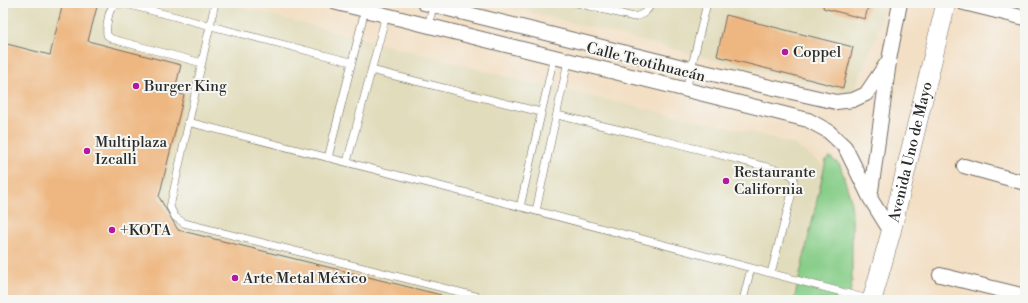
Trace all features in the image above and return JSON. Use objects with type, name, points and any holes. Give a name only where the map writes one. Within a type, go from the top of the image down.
[{"type":"main road","name":"Avenida Uno de Mayo","points":[[872,300],[891,232],[946,3]]},
{"type":"street","name":"Calle Teotihuacán","points":[[337,3],[808,120],[828,131],[844,147],[870,198],[891,232]]},
{"type":"street","points":[[870,198],[889,60],[900,3]]},
{"type":"street","points":[[964,3],[1025,18]]},
{"type":"street","name":"Calle Teotihuacán","points":[[430,4],[691,70],[836,102],[853,100],[866,94],[889,60]]},
{"type":"street","points":[[964,166],[1025,183]]},
{"type":"street","points":[[940,275],[1025,296]]},
{"type":"lane","points":[[202,63],[112,39],[107,35],[106,29],[111,9],[115,5],[122,3],[351,62]]},
{"type":"lane","points":[[215,3],[170,207],[175,217],[184,222],[491,300]]},
{"type":"lane","points":[[577,3],[634,16],[642,15],[650,7],[651,3]]},
{"type":"lane","points":[[686,90],[707,3]]},
{"type":"lane","points":[[428,26],[430,4]]},
{"type":"lane","points":[[328,158],[365,10]]},
{"type":"lane","points":[[347,162],[386,15]]},
{"type":"lane","points":[[520,207],[554,57]]},
{"type":"lane","points":[[536,211],[568,61]]},
{"type":"lane","points":[[371,70],[542,112]]},
{"type":"lane","points":[[556,115],[583,120],[786,172],[794,177],[794,185],[771,273]]},
{"type":"lane","points":[[188,122],[536,211],[872,300]]},
{"type":"lane","points":[[743,300],[751,268]]},
{"type":"shaded area","points":[[3,3],[224,3],[539,85],[755,133],[795,145],[823,165],[792,300],[3,300]]},
{"type":"shaded area","points":[[495,3],[885,3],[877,34],[852,95]]},
{"type":"green space","points":[[830,157],[840,165],[850,197],[852,212],[852,281],[849,300],[794,300],[826,160]]},
{"type":"building","name":"Multiplaza Izcalli","points":[[63,3],[98,3],[88,41],[181,65],[174,93],[184,95],[159,197],[178,230],[441,295],[440,300],[3,300],[3,43],[50,55]]},
{"type":"building","points":[[824,3],[869,3],[865,19],[823,8]]},
{"type":"building","name":"Coppel","points":[[726,15],[853,47],[843,88],[717,56]]},
{"type":"place","name":"Coppel","points":[[785,52]]},
{"type":"place","name":"Burger King","points":[[136,86]]},
{"type":"place","name":"Multiplaza Izcalli","points":[[87,151]]},
{"type":"place","name":"Restaurante California","points":[[726,181]]},
{"type":"place","name":"+KOTA","points":[[112,230]]},
{"type":"place","name":"Arte Metal México","points":[[235,278]]}]
